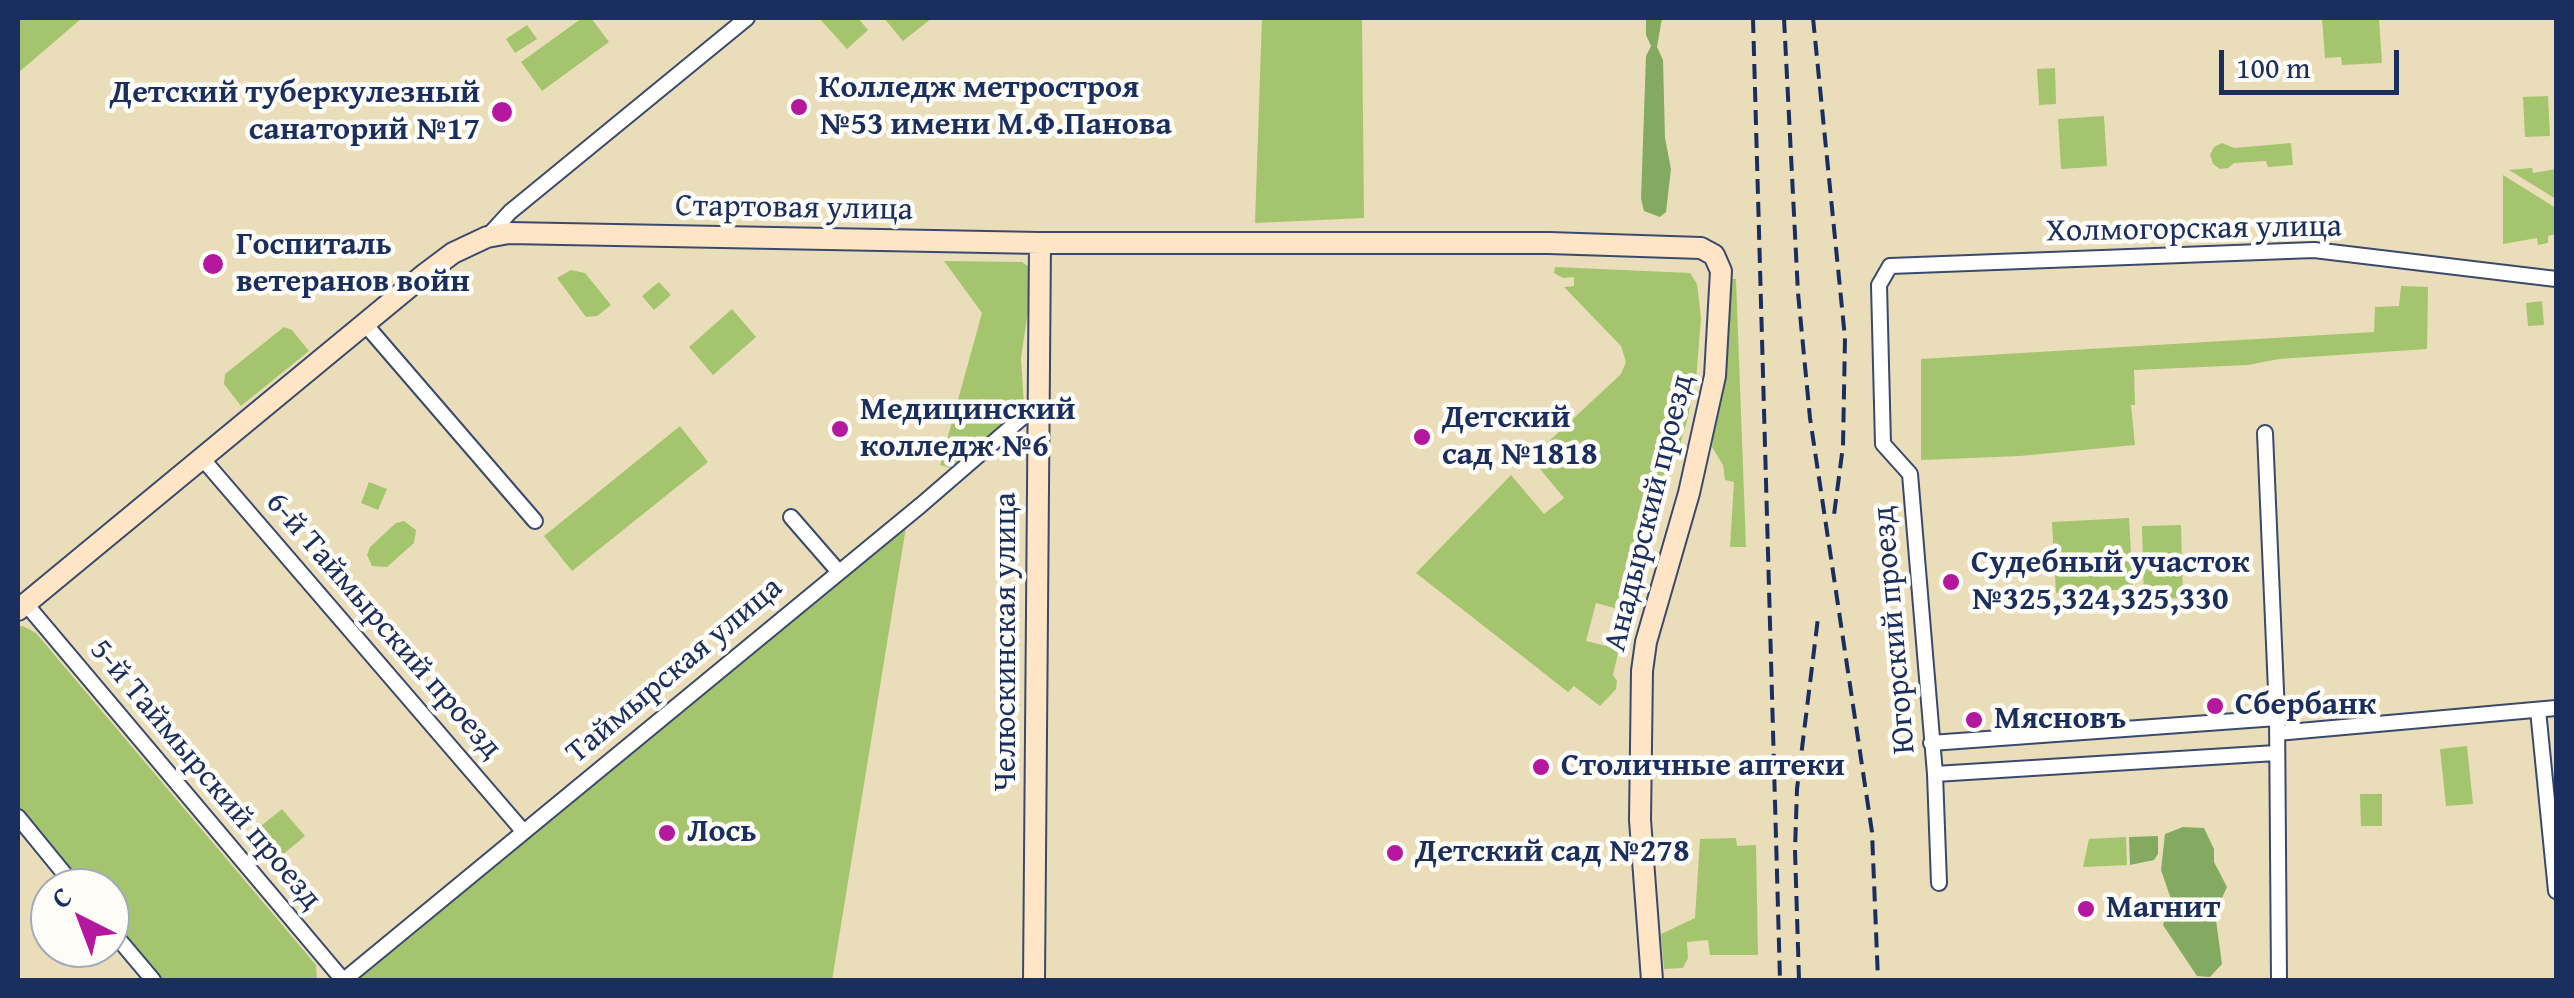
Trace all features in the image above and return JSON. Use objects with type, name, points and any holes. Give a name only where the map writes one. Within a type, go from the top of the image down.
[{"type":"street","points":[[487,237],[510,212],[748,18]]},
{"type":"street","name":"Стартовая улица","points":[[22,607],[453,253],[487,237],[509,233],[1040,243],[1549,243],[1701,248]]},
{"type":"street","name":"Челюскинская улица","points":[[1034,980],[1040,243]]},
{"type":"street","name":"Анадырский проезд","points":[[1652,980],[1640,820],[1642,671],[1646,642],[1689,493],[1716,376],[1721,271],[1714,255],[1701,248]]},
{"type":"street","name":"Холмогорская улица","points":[[1890,266],[2314,250],[2556,280]]},
{"type":"street","name":"Югорский проезд","points":[[1890,266],[1879,285],[1883,444],[1910,474],[1939,882]]},
{"type":"street","points":[[365,324],[535,521]]},
{"type":"street","name":"Таймырская улица","points":[[343,980],[921,506],[1039,402]]},
{"type":"street","points":[[2265,433],[2277,725],[2279,980]]},
{"type":"street","name":"6-й Таймырский проезд","points":[[202,458],[523,831]]},
{"type":"street","points":[[791,517],[838,571]]},
{"type":"street","name":"5-й Таймырский проезд","points":[[22,607],[343,980]]},
{"type":"street","points":[[1931,743],[2556,708]]},
{"type":"street","points":[[2538,710],[2556,891]]},
{"type":"street","points":[[1934,774],[2276,753]]},
{"type":"street","points":[[18,818],[59,868]]},
{"type":"street","points":[[130,953],[152,980]]},
{"type":"green space","points":[[18,18],[82,18],[18,73]]},
{"type":"green space","points":[[582,18],[591,18],[609,42],[542,91],[521,62]]},
{"type":"green space","points":[[819,18],[858,18],[868,30],[847,49]]},
{"type":"green space","points":[[884,18],[932,18],[903,41]]},
{"type":"green space","points":[[1262,18],[1362,18],[1364,218],[1255,223]]},
{"type":"green space","points":[[1646,18],[1662,18],[1657,47],[1663,60],[1665,138],[1671,169],[1666,212],[1660,217],[1644,211],[1641,199],[1646,56],[1651,46]]},
{"type":"green space","points":[[2322,18],[2379,18],[2382,63],[2342,65],[2341,57],[2325,58]]},
{"type":"green space","points":[[527,25],[537,39],[515,53],[506,39]]},
{"type":"green space","points":[[2055,68],[2056,104],[2039,105],[2037,69]]},
{"type":"green space","points":[[2548,96],[2550,136],[2525,137],[2523,97]]},
{"type":"green space","points":[[2104,116],[2107,166],[2061,169],[2058,119]]},
{"type":"green space","points":[[2222,143],[2234,148],[2291,143],[2293,165],[2268,167],[2266,161],[2234,163],[2220,169],[2210,155]]},
{"type":"green space","points":[[2532,168],[2533,173],[2556,169],[2556,199],[2509,170]]},
{"type":"green space","points":[[2503,175],[2556,208],[2556,234],[2548,236],[2548,243],[2538,245],[2537,238],[2503,244]]},
{"type":"green space","points":[[944,261],[1022,262],[1034,270],[1021,358],[1024,406],[950,468],[940,465],[982,313]]},
{"type":"green space","points":[[1555,267],[1690,273],[1697,284],[1701,318],[1696,380],[1687,421],[1629,612],[1596,603],[1586,641],[1619,649],[1613,675],[1616,689],[1600,706],[1574,686],[1568,692],[1416,573],[1511,475],[1544,514],[1564,498],[1531,458],[1621,374],[1626,362],[1621,346],[1564,287],[1574,286],[1574,277],[1563,278],[1554,273]]},
{"type":"green space","points":[[571,270],[585,273],[611,305],[597,316],[586,317],[557,278]]},
{"type":"green space","points":[[1730,279],[1736,279],[1746,547],[1730,547],[1734,482],[1725,480],[1723,465],[1712,447]]},
{"type":"green space","points":[[659,282],[671,295],[654,310],[642,296]]},
{"type":"green space","points":[[2401,286],[2428,287],[2427,349],[2279,359],[2248,365],[2134,370],[2135,405],[2131,405],[2135,445],[1921,460],[1921,359],[2374,332],[2375,307],[2399,306]]},
{"type":"green space","points":[[2542,301],[2544,325],[2528,326],[2526,303]]},
{"type":"green space","points":[[732,309],[756,337],[713,375],[689,347]]},
{"type":"green space","points":[[284,327],[292,330],[309,351],[241,406],[224,384],[225,374]]},
{"type":"green space","points":[[680,426],[708,462],[572,571],[544,536]]},
{"type":"green space","points":[[369,482],[387,489],[378,510],[361,503]]},
{"type":"green space","points":[[2129,518],[2133,589],[2056,593],[2052,522]]},
{"type":"green space","points":[[404,521],[416,530],[414,543],[387,567],[372,566],[367,555],[370,547],[396,523]]},
{"type":"green space","points":[[2181,525],[2183,598],[2144,599],[2142,526]]},
{"type":"green space","points":[[906,527],[832,980],[358,980]]},
{"type":"green space","points":[[18,627],[36,633],[316,965],[317,980],[158,980],[130,947],[130,868],[64,868],[18,812]]},
{"type":"green space","points":[[2467,746],[2473,804],[2446,806],[2440,749]]},
{"type":"green space","points":[[2360,794],[2382,794],[2382,826],[2361,826]]},
{"type":"green space","points":[[282,809],[305,836],[280,857],[256,830]]},
{"type":"green space","points":[[2183,827],[2204,828],[2214,849],[2214,862],[2227,887],[2215,913],[2222,964],[2210,977],[2197,976],[2163,925],[2171,899],[2161,870],[2165,834]]},
{"type":"green space","points":[[2158,836],[2154,860],[2130,865],[2129,837]]},
{"type":"green space","points":[[2126,837],[2127,865],[2083,867],[2089,839]]},
{"type":"green space","points":[[1736,838],[1737,846],[1756,845],[1758,955],[1710,955],[1708,940],[1687,942],[1688,958],[1683,968],[1664,969],[1661,934],[1695,918],[1700,839]]},
{"type":"railway","points":[[1753,18],[1780,980]]},
{"type":"railway","points":[[1784,18],[1798,293],[1810,418],[1872,832],[1878,980]]},
{"type":"railway","points":[[1813,18],[1845,338],[1843,446],[1834,515]]},
{"type":"railway","points":[[1799,980],[1797,789],[1818,618]]},
{"type":"place","name":"Колледж метростроя №53 имени М.Ф.Панова","points":[[799,107]]},
{"type":"place","name":"Детский туберкулезный санаторий №17","points":[[502,112]]},
{"type":"place","name":"Госпиталь ветеранов войн","points":[[213,264]]},
{"type":"place","name":"Медицинский колледж №6","points":[[840,429]]},
{"type":"place","name":"Детский сад №1818","points":[[1422,437]]},
{"type":"place","name":"Судебный участок №325,324,325,330","points":[[1951,582]]},
{"type":"place","name":"Сбербанк","points":[[2215,706]]},
{"type":"place","name":"Мясновъ","points":[[1974,720]]},
{"type":"place","name":"Столичные аптеки","points":[[1541,767]]},
{"type":"place","name":"Лось","points":[[667,833]]},
{"type":"place","name":"Детский сад №278","points":[[1395,853]]},
{"type":"place","name":"Магнит","points":[[2086,909]]}]
